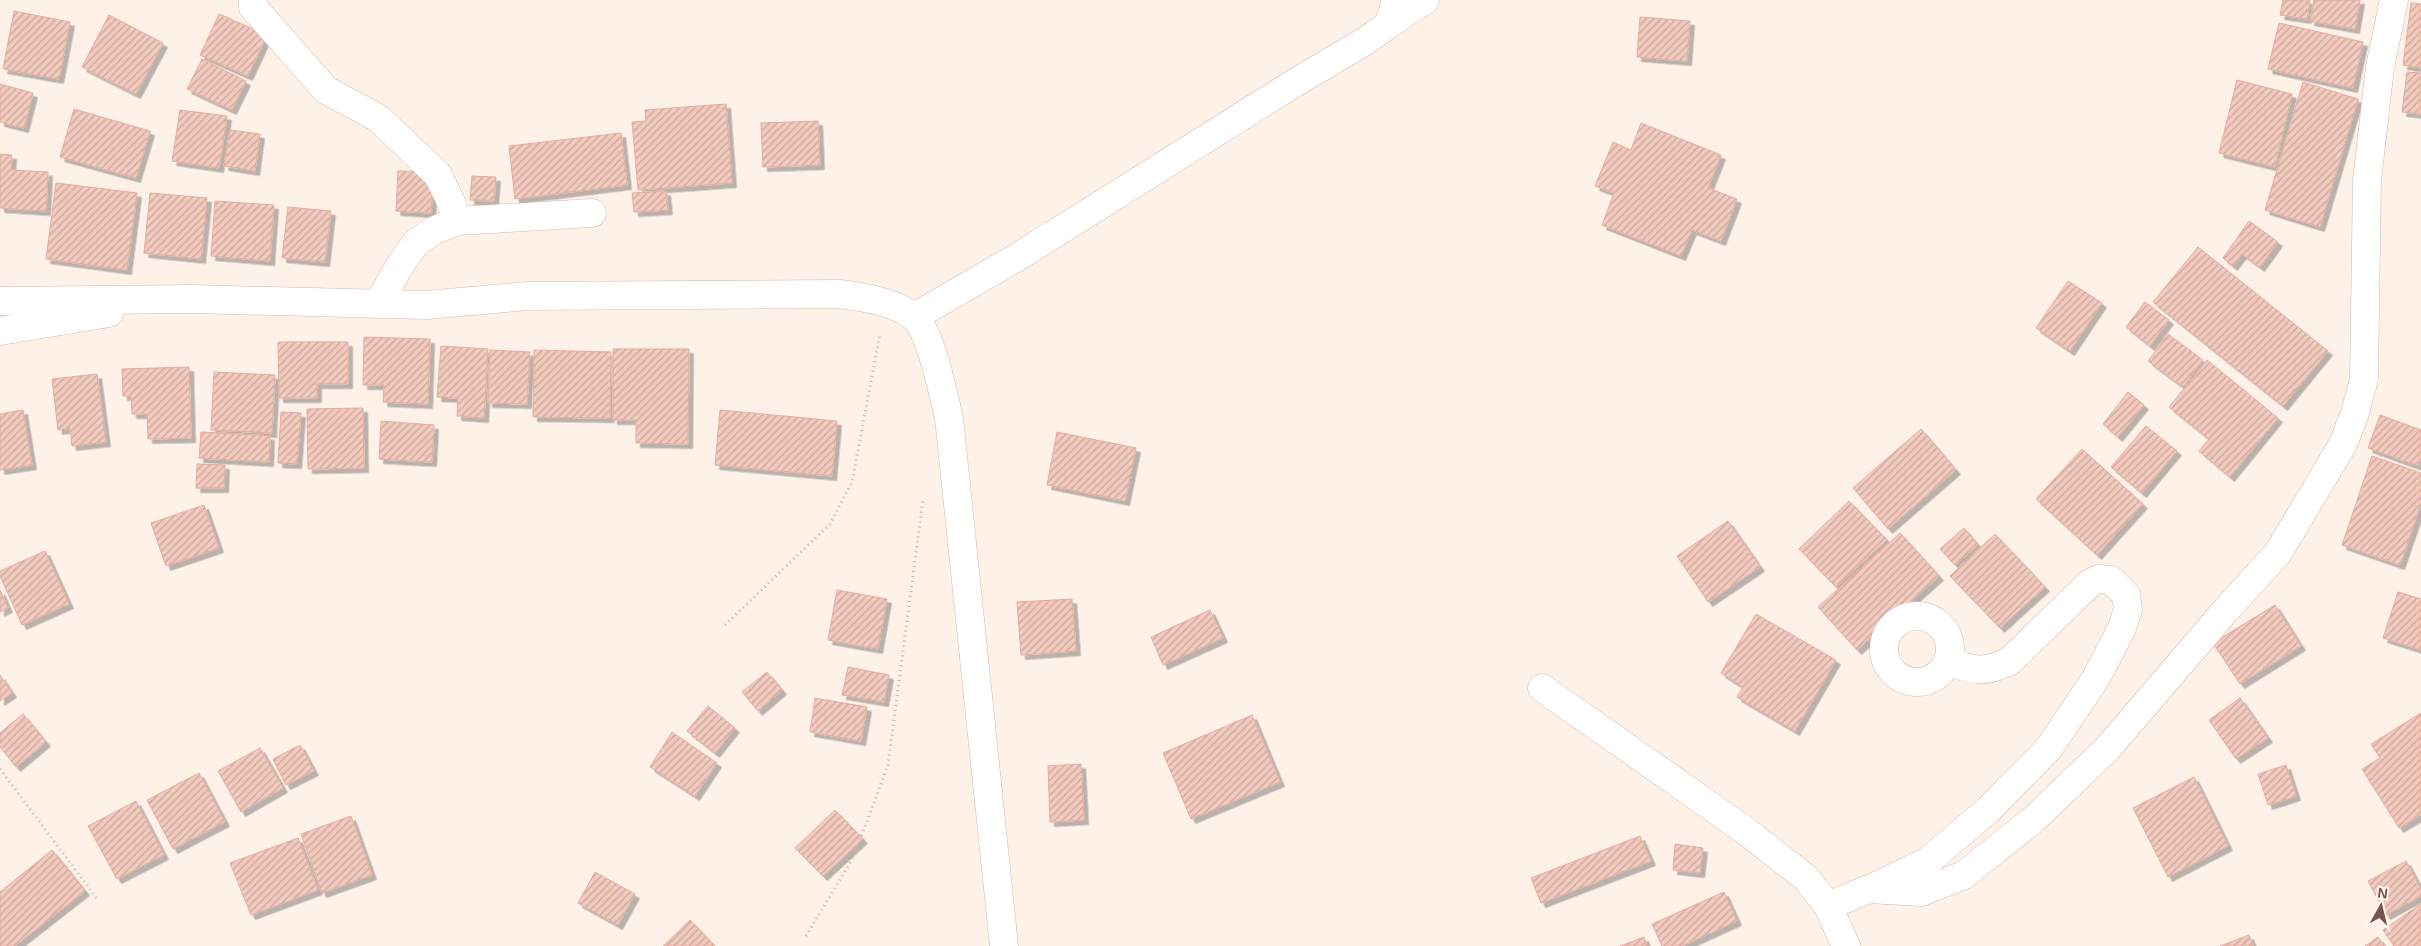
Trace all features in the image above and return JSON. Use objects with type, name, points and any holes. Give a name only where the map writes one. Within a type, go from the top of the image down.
[{"type":"street","points":[[253,0],[253,7],[326,90],[378,118],[438,175],[451,202],[457,222]]},
{"type":"street","points":[[914,316],[1016,258],[1293,84],[1337,60],[1392,12],[1425,0]]},
{"type":"street","points":[[1869,889],[1921,892],[1964,875],[2033,820],[2107,749],[2226,610],[2278,553],[2343,444],[2355,413],[2364,379],[2367,180],[2380,67],[2394,0]]},
{"type":"street","points":[[378,304],[402,262],[416,243],[432,230],[457,222],[592,213]]},
{"type":"street","points":[[0,301],[192,299],[426,305],[528,296],[839,294],[865,297],[914,316],[925,334],[935,361],[949,418],[1004,946]]},
{"type":"street","points":[[0,331],[192,299]]},
{"type":"street","points":[[1828,906],[1928,861],[1988,810],[2049,748],[2096,678],[2122,628],[2128,609],[2126,595],[2111,580],[2099,579],[2090,583],[2010,661],[1993,670],[1976,671],[1962,668],[1950,660]]},
{"type":"street","points":[[1542,688],[1746,831],[1806,878],[1828,906],[1846,946]]},
{"type":"path","points":[[725,625],[830,524],[852,482],[885,304]]},
{"type":"path","points":[[806,936],[854,856],[888,765],[924,493]]},
{"type":"path","points":[[0,769],[98,900]]},
{"type":"building","points":[[2283,0],[2310,0],[2307,19],[2280,15]]},
{"type":"building","points":[[2314,0],[2360,0],[2355,29],[2310,21]]},
{"type":"building","points":[[2411,3],[2421,4],[2421,68],[2403,65]]},
{"type":"building","points":[[14,11],[70,22],[59,79],[3,69]]},
{"type":"building","points":[[219,14],[267,35],[248,76],[200,55]]},
{"type":"building","points":[[109,15],[163,43],[136,94],[82,67]]},
{"type":"building","points":[[1640,17],[1690,21],[1687,61],[1637,57]]},
{"type":"building","points":[[2279,23],[2363,42],[2353,88],[2268,69]]},
{"type":"building","points":[[202,59],[246,81],[232,110],[187,89]]},
{"type":"building","points":[[2407,72],[2421,73],[2421,114],[2402,112]]},
{"type":"building","points":[[2237,80],[2292,94],[2275,167],[2219,153]]},
{"type":"building","points":[[2303,82],[2358,99],[2320,227],[2265,210]]},
{"type":"building","points":[[0,84],[33,93],[24,128],[0,122]]},
{"type":"building","points":[[726,104],[732,183],[638,190],[632,122],[646,121],[645,110]]},
{"type":"building","points":[[74,109],[150,131],[136,178],[60,157]]},
{"type":"building","points":[[180,110],[227,116],[219,168],[172,161]]},
{"type":"building","points":[[818,121],[820,165],[763,167],[761,123]]},
{"type":"building","points":[[1641,123],[1721,155],[1708,188],[1737,199],[1721,241],[1692,230],[1681,256],[1602,225],[1614,193],[1595,186],[1613,142],[1631,150]]},
{"type":"building","points":[[230,130],[260,134],[255,171],[224,166]]},
{"type":"building","points":[[621,133],[627,185],[515,199],[509,146]]},
{"type":"building","points":[[0,154],[12,155],[11,170],[48,172],[46,211],[0,208]]},
{"type":"building","points":[[398,171],[434,172],[431,213],[396,211]]},
{"type":"building","points":[[472,176],[496,177],[494,201],[470,200]]},
{"type":"building","points":[[56,183],[137,193],[127,270],[46,259]]},
{"type":"building","points":[[666,191],[668,210],[634,212],[632,193]]},
{"type":"building","points":[[150,193],[207,198],[201,259],[144,253]]},
{"type":"building","points":[[215,201],[274,205],[270,261],[211,256]]},
{"type":"building","points":[[288,207],[331,211],[325,262],[282,258]]},
{"type":"building","points":[[2249,221],[2278,242],[2260,267],[2242,254],[2233,266],[2223,258]]},
{"type":"building","points":[[2198,247],[2328,351],[2283,406],[2153,302]]},
{"type":"building","points":[[2068,281],[2102,303],[2070,351],[2036,328]]},
{"type":"building","points":[[2145,302],[2169,320],[2150,346],[2126,327]]},
{"type":"building","points":[[2168,334],[2203,360],[2183,387],[2148,361]]},
{"type":"building","points":[[364,337],[430,339],[428,404],[383,402],[384,385],[363,385]]},
{"type":"building","points":[[278,342],[348,342],[348,384],[317,384],[317,398],[279,398]]},
{"type":"building","points":[[441,346],[488,349],[484,418],[457,416],[458,398],[437,397]]},
{"type":"building","points":[[613,349],[689,349],[688,444],[636,443],[636,420],[613,420]]},
{"type":"building","points":[[490,350],[530,352],[527,404],[488,403]]},
{"type":"building","points":[[534,350],[611,352],[610,418],[533,417]]},
{"type":"building","points":[[2207,360],[2278,418],[2230,477],[2199,451],[2209,439],[2169,407]]},
{"type":"building","points":[[189,367],[191,438],[148,439],[147,414],[132,414],[131,396],[123,396],[122,369]]},
{"type":"building","points":[[214,372],[275,375],[272,433],[211,430]]},
{"type":"building","points":[[97,374],[106,442],[72,446],[70,428],[58,430],[52,379]]},
{"type":"building","points":[[2128,392],[2144,405],[2118,437],[2103,424]]},
{"type":"building","points":[[363,408],[364,468],[308,469],[307,409]]},
{"type":"building","points":[[23,410],[32,465],[0,470],[0,414]]},
{"type":"building","points":[[720,410],[837,421],[832,476],[715,465]]},
{"type":"building","points":[[281,412],[301,413],[297,464],[278,463]]},
{"type":"building","points":[[2380,415],[2421,430],[2421,458],[2418,466],[2368,448]]},
{"type":"building","points":[[381,421],[434,425],[432,462],[379,459]]},
{"type":"building","points":[[2146,426],[2177,451],[2142,493],[2111,467]]},
{"type":"building","points":[[1921,429],[1956,470],[1888,529],[1853,488]]},
{"type":"building","points":[[201,432],[270,436],[269,462],[199,458]]},
{"type":"building","points":[[1057,432],[1136,448],[1125,501],[1047,485]]},
{"type":"building","points":[[2082,449],[2143,504],[2097,555],[2036,499]]},
{"type":"building","points":[[2372,456],[2421,473],[2421,504],[2400,565],[2342,545]]},
{"type":"building","points":[[197,464],[225,465],[224,488],[196,488]]},
{"type":"building","points":[[1849,501],[1887,540],[1836,587],[1799,549]]},
{"type":"building","points":[[204,505],[219,548],[166,566],[151,523]]},
{"type":"building","points":[[1728,521],[1760,567],[1708,602],[1677,556]]},
{"type":"building","points":[[1964,528],[1978,545],[1955,565],[1940,549]]},
{"type":"building","points":[[1900,533],[1939,576],[1857,650],[1818,607]]},
{"type":"building","points":[[1995,534],[2045,587],[2000,628],[1950,576]]},
{"type":"building","points":[[45,551],[69,604],[22,625],[0,576],[0,571]]},
{"type":"building","points":[[0,590],[8,608],[0,612]]},
{"type":"building","points":[[837,590],[887,599],[878,649],[828,640]]},
{"type":"building","points":[[2398,592],[2421,599],[2421,650],[2383,638]]},
{"type":"building","points":[[1072,599],[1076,651],[1021,655],[1017,602]]},
{"type":"building","points":[[2275,605],[2301,646],[2240,684],[2213,643]]},
{"type":"building","points":[[1210,610],[1223,638],[1163,665],[1151,637]]},
{"type":"building","points":[[1756,614],[1836,660],[1795,731],[1737,697],[1743,687],[1721,673]]},
{"type":"building","points":[[848,667],[889,675],[884,702],[842,695]]},
{"type":"building","points":[[767,672],[782,690],[758,711],[742,692]]},
{"type":"building","points":[[0,675],[12,693],[0,701]]},
{"type":"building","points":[[815,698],[867,707],[861,741],[810,732]]},
{"type":"building","points":[[2240,698],[2268,738],[2236,759],[2209,720]]},
{"type":"building","points":[[708,706],[735,728],[715,753],[687,731]]},
{"type":"building","points":[[2421,713],[2421,815],[2399,828],[2362,769],[2380,758],[2371,744]]},
{"type":"building","points":[[23,714],[46,742],[16,767],[0,747],[0,733]]},
{"type":"building","points":[[1252,715],[1280,782],[1191,819],[1163,753]]},
{"type":"building","points":[[672,732],[717,763],[695,796],[650,767]]},
{"type":"building","points":[[300,745],[314,771],[286,785],[273,759]]},
{"type":"building","points":[[260,748],[283,788],[241,812],[218,771]]},
{"type":"building","points":[[1081,764],[1084,820],[1050,822],[1048,766]]},
{"type":"building","points":[[2286,765],[2296,796],[2268,805],[2258,774]]},
{"type":"building","points":[[199,773],[225,822],[173,849],[147,800]]},
{"type":"building","points":[[2194,777],[2228,846],[2168,877],[2133,808]]},
{"type":"building","points":[[136,801],[164,855],[117,879],[88,826]]},
{"type":"building","points":[[835,810],[863,839],[823,876],[795,848]]},
{"type":"building","points":[[351,816],[372,875],[322,893],[301,834]]},
{"type":"building","points":[[1640,836],[1651,861],[1541,903],[1531,878]]},
{"type":"building","points":[[298,838],[318,890],[251,915],[230,863]]},
{"type":"building","points":[[1675,844],[1703,848],[1700,873],[1673,870]]},
{"type":"building","points":[[52,850],[85,891],[15,946],[0,946],[0,892]]},
{"type":"building","points":[[2406,861],[2421,889],[2421,896],[2386,915],[2368,881]]},
{"type":"building","points":[[595,872],[635,894],[618,925],[578,903]]},
{"type":"building","points":[[1724,892],[1737,921],[1682,946],[1662,946],[1652,924]]},
{"type":"building","points":[[2421,904],[2421,946],[2394,946],[2383,930]]},
{"type":"building","points":[[690,920],[715,946],[663,946]]},
{"type":"building","points":[[2249,935],[2253,946],[2220,946]]},
{"type":"building","points":[[1644,937],[1647,946],[1620,946]]},
{"type":"building","points":[[2378,937],[2384,946],[2365,946]]}]
